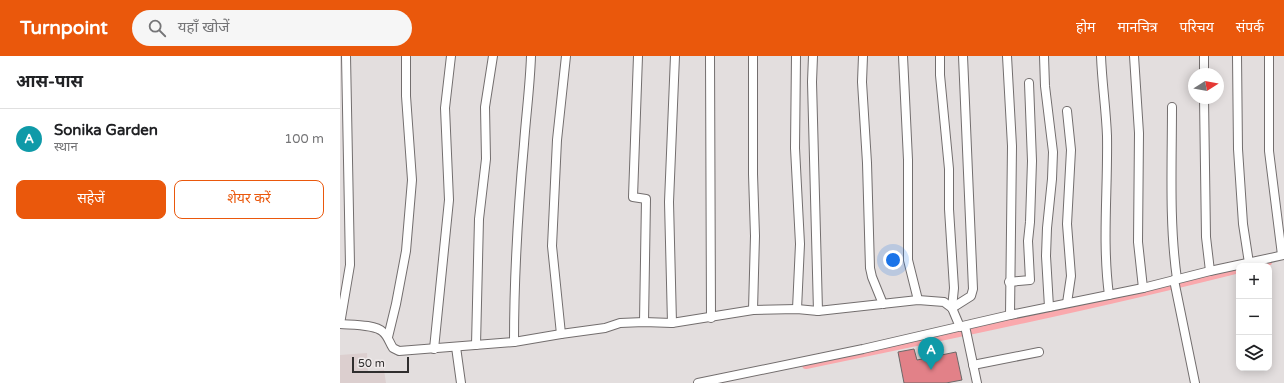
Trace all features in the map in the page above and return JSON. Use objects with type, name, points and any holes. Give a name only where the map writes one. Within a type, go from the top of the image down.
[{"type":"street","points":[[346,56],[350,265],[340,324],[376,328],[388,337],[392,348],[399,351],[514,342],[605,328],[620,323],[672,323],[711,318],[753,310],[797,309],[818,311],[918,300],[944,302],[952,308],[964,329],[974,365],[976,383]]},
{"type":"street","points":[[388,337],[406,251],[412,180],[406,96],[406,56]]},
{"type":"street","points":[[434,349],[449,200],[445,108],[450,56]]},
{"type":"street","points":[[476,345],[479,219],[486,159],[485,107],[493,56]]},
{"type":"street","points":[[514,342],[514,300],[519,198],[530,84],[531,56]]},
{"type":"street","points":[[561,334],[552,246],[557,140],[566,56]]},
{"type":"street","points":[[638,56],[633,197],[646,199],[644,322]]},
{"type":"street","points":[[672,323],[669,202],[675,56]]},
{"type":"street","points":[[710,56],[711,318]]},
{"type":"street","points":[[753,56],[753,166],[755,236],[753,310]]},
{"type":"street","points":[[796,56],[796,154],[800,244],[797,309]]},
{"type":"street","points":[[813,56],[812,82],[818,311]]},
{"type":"street","points":[[863,56],[862,82],[867,163],[870,268],[883,304]]},
{"type":"street","points":[[903,56],[908,160],[908,260],[918,300]]},
{"type":"street","points":[[940,56],[940,75],[949,168],[949,209],[954,288],[952,308]]},
{"type":"street","points":[[952,308],[971,296],[973,289],[963,56]]},
{"type":"street","points":[[1006,56],[1012,146],[1009,282],[1010,316]]},
{"type":"street","points":[[1044,56],[1045,86],[1053,147],[1046,256],[1049,307]]},
{"type":"street","points":[[1101,56],[1107,135],[1106,269],[1109,295]]},
{"type":"street","points":[[1134,56],[1139,133],[1138,242],[1143,288]]},
{"type":"street","points":[[1204,56],[1204,68]]},
{"type":"street","points":[[1237,56],[1238,149],[1243,224],[1249,263],[1283,255],[1270,151],[1269,56]]},
{"type":"street","points":[[1009,282],[1030,280],[1028,241],[1032,161],[1029,83]]},
{"type":"street","points":[[1204,104],[1206,237],[1210,271]]},
{"type":"street","points":[[1172,107],[1172,188],[1175,283],[1195,383]]},
{"type":"street","points":[[1067,111],[1071,150],[1067,224],[1071,276],[1067,303]]},
{"type":"street","points":[[698,383],[964,329],[1010,316],[1067,303],[1175,283],[1210,271],[1236,266]]},
{"type":"street","points":[[456,347],[461,383]]},
{"type":"street","points":[[974,365],[1039,352]]},
{"type":"shaded area","points":[[367,353],[368,372],[384,370],[386,383],[340,383],[340,355]]},
{"type":"building","points":[[914,349],[917,360],[956,352],[962,380],[946,383],[904,383],[898,352]]},
{"type":"waterway","points":[[806,365],[969,331],[1236,270]]},
{"type":"place","name":"Sonika Garden","points":[[931,370]]}]
